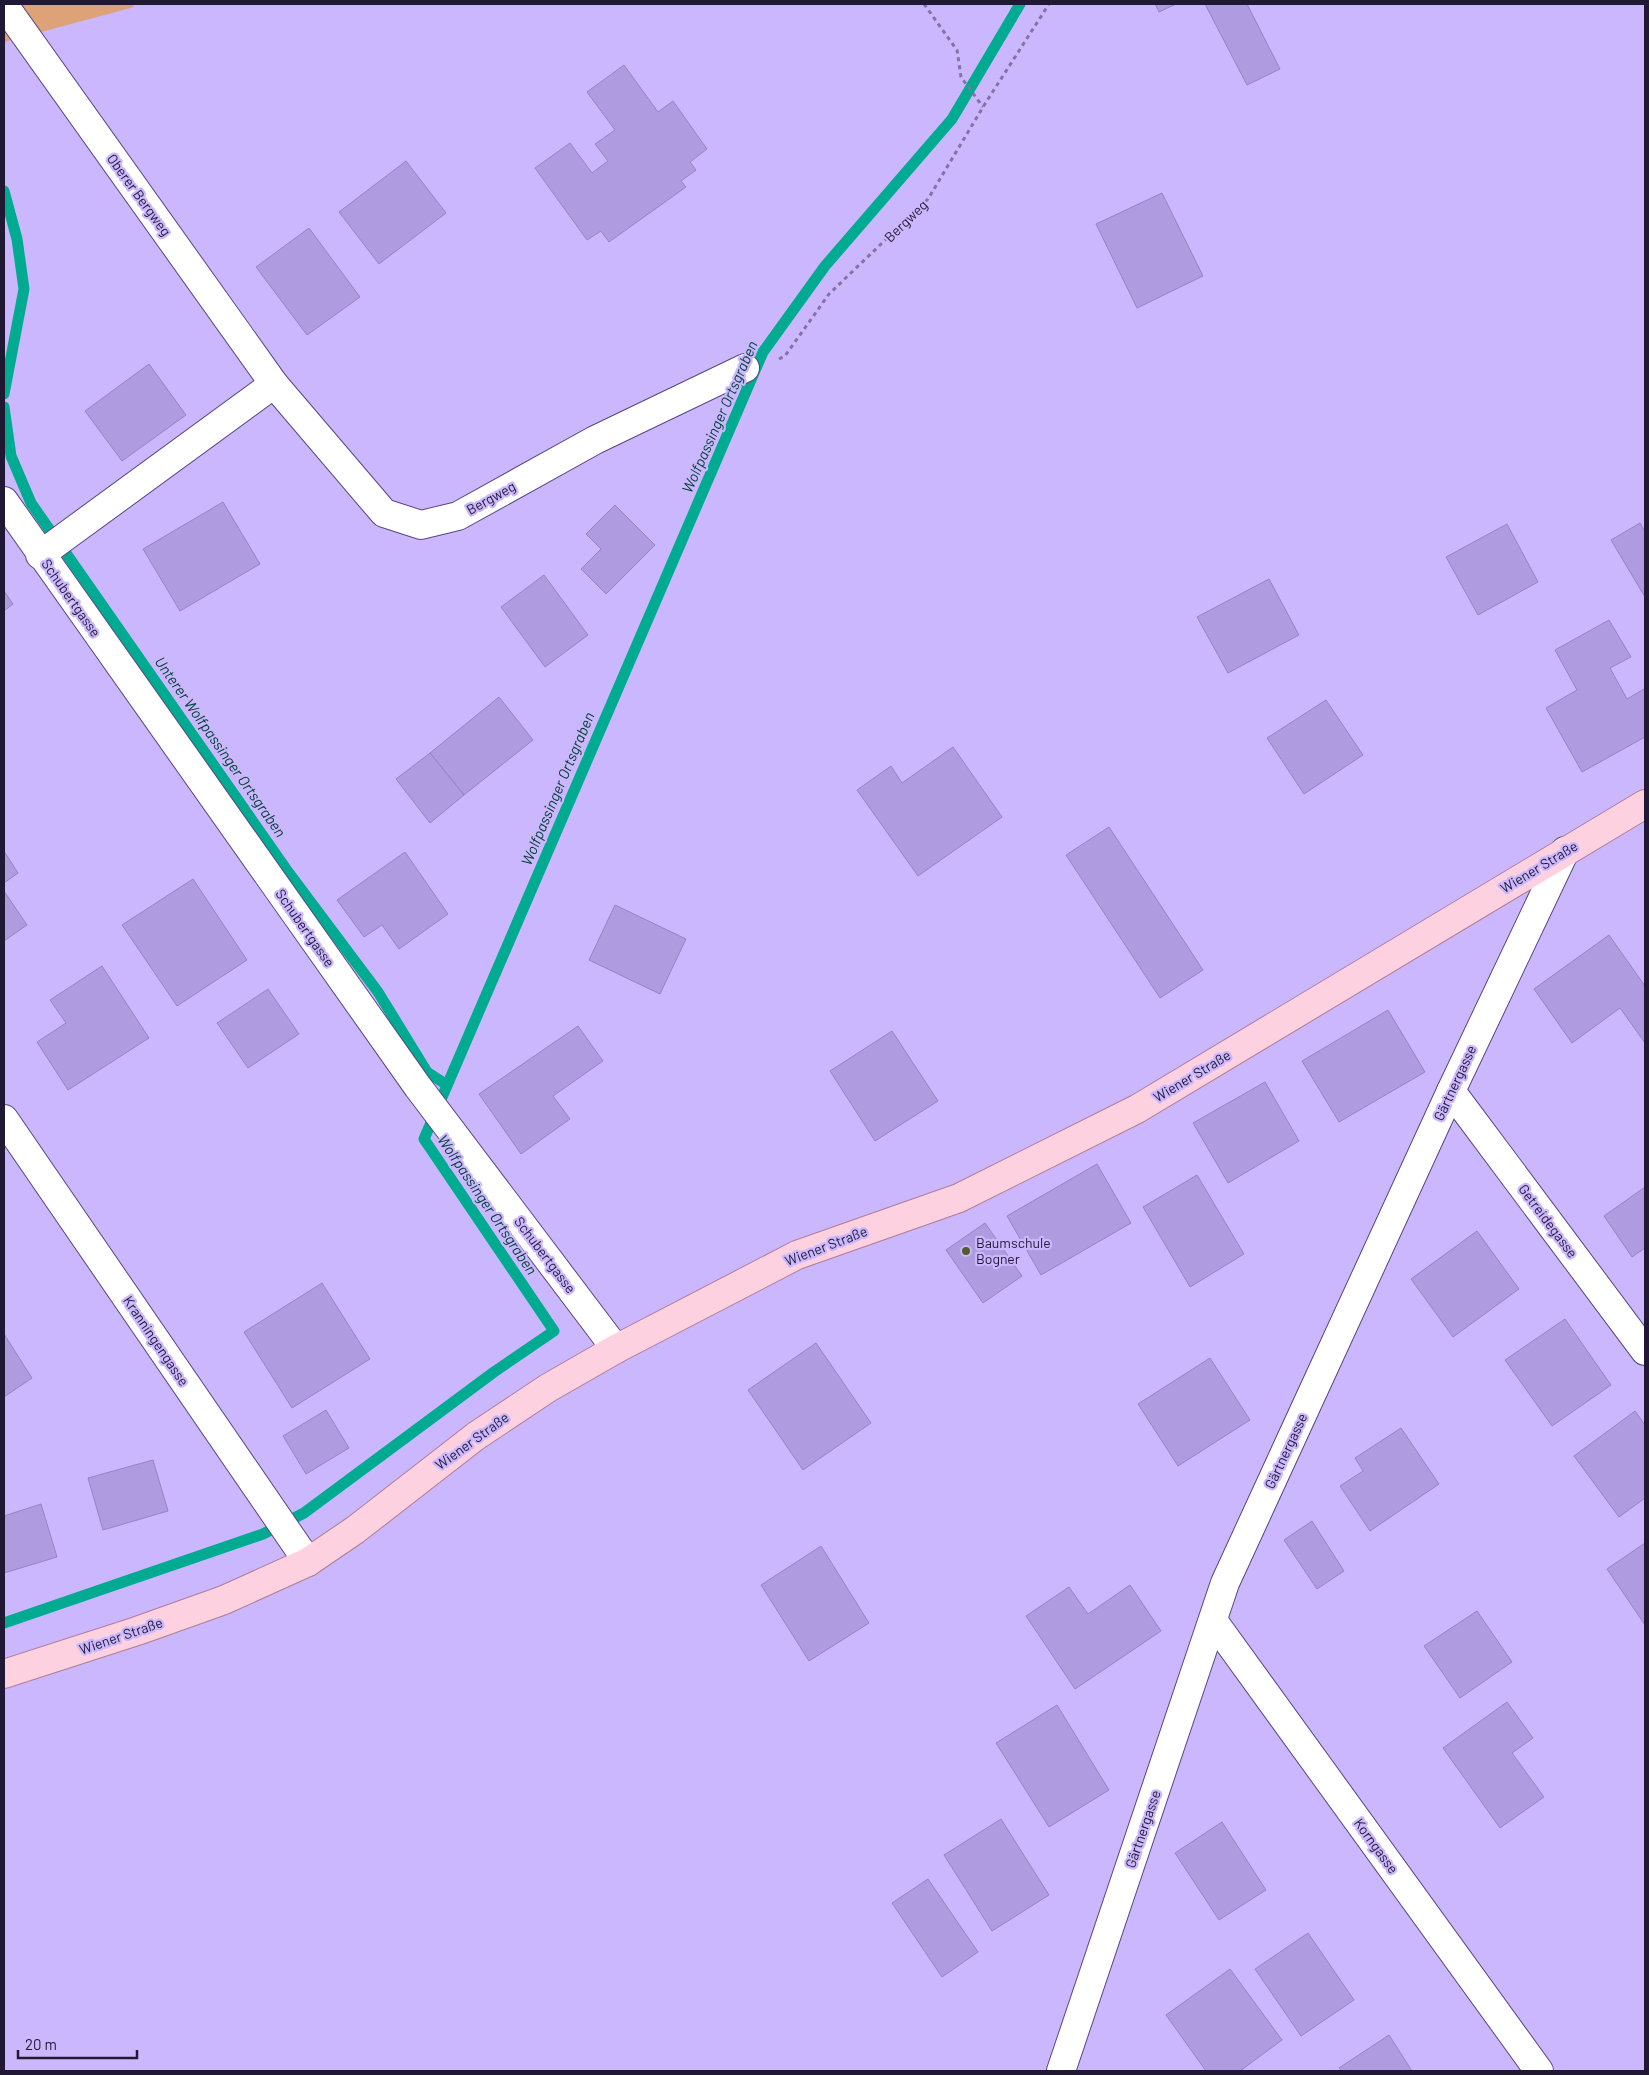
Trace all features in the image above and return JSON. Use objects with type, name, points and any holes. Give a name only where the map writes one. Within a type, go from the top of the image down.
[{"type":"main road","name":"Wiener Straße","points":[[4,1674],[137,1631],[224,1600],[308,1562],[355,1530],[476,1436],[548,1388],[616,1349],[797,1255],[960,1198],[1137,1109],[1645,804]]},
{"type":"street","name":"Oberer Bergweg","points":[[4,5],[274,384]]},
{"type":"street","name":"Bergweg","points":[[274,384],[384,513],[421,525],[458,516],[594,440],[745,368]]},
{"type":"street","points":[[53,546],[274,384]]},
{"type":"street","name":"Schubertgasse","points":[[4,501],[53,546],[418,1087],[616,1349]]},
{"type":"street","name":"Gärtnergasse","points":[[1061,2071],[1214,1622],[1225,1583],[1450,1091],[1565,851]]},
{"type":"street","name":"Getreidegasse","points":[[1450,1091],[1645,1351]]},
{"type":"street","name":"Kranningengasse","points":[[4,1120],[308,1562]]},
{"type":"street","name":"Korngasse","points":[[1214,1622],[1539,2071]]},
{"type":"path","points":[[924,4],[957,50],[961,78],[983,107]]},
{"type":"path","name":"Bergweg","points":[[776,360],[784,356],[829,294],[928,199],[983,107],[1049,4]]},
{"type":"shaded area","points":[[4,4],[132,4],[134,7],[4,42]]},
{"type":"building","points":[[1155,4],[1176,4],[1159,12]]},
{"type":"building","points":[[1205,4],[1247,4],[1280,69],[1247,85]]},
{"type":"building","points":[[624,65],[658,112],[673,101],[707,149],[690,162],[696,170],[681,181],[686,187],[609,242],[601,231],[587,240],[535,168],[570,143],[592,173],[608,161],[595,144],[615,130],[587,92]]},
{"type":"building","points":[[406,161],[446,213],[379,264],[339,212]]},
{"type":"building","points":[[1162,193],[1203,276],[1137,308],[1096,224]]},
{"type":"building","points":[[309,228],[360,297],[307,335],[256,267]]},
{"type":"building","points":[[149,364],[186,415],[122,461],[85,411]]},
{"type":"building","points":[[223,502],[260,564],[180,611],[143,549]]},
{"type":"building","points":[[615,505],[655,545],[606,594],[581,569],[601,549],[586,534]]},
{"type":"building","points":[[1640,523],[1645,532],[1645,597],[1611,540]]},
{"type":"building","points":[[1507,524],[1538,582],[1478,615],[1446,557]]},
{"type":"building","points":[[544,575],[588,635],[545,667],[501,607]]},
{"type":"building","points":[[1269,579],[1299,635],[1228,673],[1197,617]]},
{"type":"building","points":[[4,591],[13,604],[4,611]]},
{"type":"building","points":[[1609,620],[1631,657],[1610,668],[1627,699],[1645,690],[1645,737],[1582,772],[1546,708],[1577,690],[1555,650]]},
{"type":"building","points":[[499,697],[533,740],[464,795],[430,753]]},
{"type":"building","points":[[1326,700],[1363,755],[1304,794],[1267,738]]},
{"type":"building","points":[[953,747],[1002,817],[918,876],[857,790],[891,766],[902,783]]},
{"type":"building","points":[[430,753],[464,795],[430,823],[396,779]]},
{"type":"building","points":[[1109,827],[1203,970],[1160,998],[1066,855]]},
{"type":"building","points":[[4,851],[18,873],[4,883]]},
{"type":"building","points":[[405,852],[448,914],[399,949],[382,925],[364,937],[337,900]]},
{"type":"building","points":[[193,879],[247,960],[177,1006],[122,925]]},
{"type":"building","points":[[4,891],[27,925],[4,941]]},
{"type":"building","points":[[615,905],[686,939],[660,994],[589,960]]},
{"type":"building","points":[[1609,935],[1645,986],[1645,1043],[1620,1008],[1572,1043],[1534,989]]},
{"type":"building","points":[[102,966],[149,1038],[68,1090],[37,1042],[66,1023],[50,1000]]},
{"type":"building","points":[[268,989],[299,1034],[248,1068],[217,1023]]},
{"type":"building","points":[[1388,1010],[1425,1072],[1339,1122],[1302,1061]]},
{"type":"building","points":[[578,1026],[603,1061],[553,1096],[570,1119],[521,1154],[479,1094]]},
{"type":"building","points":[[892,1031],[938,1101],[875,1141],[830,1071]]},
{"type":"building","points":[[1265,1082],[1299,1141],[1228,1183],[1193,1123]]},
{"type":"building","points":[[1097,1164],[1131,1223],[1041,1275],[1007,1216]]},
{"type":"building","points":[[1197,1175],[1244,1254],[1190,1287],[1143,1207]]},
{"type":"building","points":[[1645,1187],[1645,1248],[1632,1257],[1604,1216]]},
{"type":"building","points":[[985,1223],[1022,1276],[983,1303],[946,1250]]},
{"type":"building","points":[[1477,1231],[1519,1289],[1453,1337],[1411,1279]]},
{"type":"building","points":[[322,1283],[370,1359],[292,1408],[244,1332]]},
{"type":"building","points":[[1565,1319],[1611,1385],[1552,1426],[1505,1360]]},
{"type":"building","points":[[4,1334],[32,1378],[4,1397]]},
{"type":"building","points":[[816,1343],[871,1423],[803,1470],[748,1390]]},
{"type":"building","points":[[1210,1358],[1250,1420],[1178,1466],[1138,1404]]},
{"type":"building","points":[[326,1410],[349,1448],[306,1474],[283,1436]]},
{"type":"building","points":[[1635,1411],[1645,1425],[1645,1498],[1619,1517],[1574,1456]]},
{"type":"building","points":[[1401,1428],[1439,1484],[1370,1531],[1340,1486],[1363,1471],[1355,1458]]},
{"type":"building","points":[[153,1460],[168,1511],[103,1530],[88,1478]]},
{"type":"building","points":[[41,1504],[57,1557],[4,1573],[4,1516]]},
{"type":"building","points":[[1312,1521],[1344,1571],[1317,1589],[1284,1540]]},
{"type":"building","points":[[1645,1543],[1645,1625],[1607,1569]]},
{"type":"building","points":[[821,1546],[869,1623],[809,1661],[761,1585]]},
{"type":"building","points":[[1130,1585],[1161,1631],[1075,1689],[1026,1616],[1069,1587],[1088,1614]]},
{"type":"building","points":[[1477,1611],[1512,1662],[1460,1698],[1424,1646]]},
{"type":"building","points":[[1507,1702],[1533,1738],[1512,1753],[1544,1797],[1500,1828],[1443,1748]]},
{"type":"building","points":[[1057,1705],[1109,1790],[1049,1827],[996,1743]]},
{"type":"building","points":[[1001,1819],[1049,1895],[992,1931],[944,1855]]},
{"type":"building","points":[[1222,1822],[1266,1890],[1219,1920],[1175,1853]]},
{"type":"building","points":[[928,1879],[978,1952],[942,1977],[892,1903]]},
{"type":"building","points":[[1308,1933],[1354,2000],[1301,2036],[1255,1969]]},
{"type":"building","points":[[1230,1969],[1282,2040],[1240,2071],[1206,2071],[1166,2015]]},
{"type":"building","points":[[1389,2035],[1412,2071],[1342,2071],[1339,2068]]},
{"type":"waterway","name":"Wolfpassinger Ortsgraben","points":[[4,1623],[263,1534],[304,1513],[494,1372],[554,1331],[424,1139],[763,352],[825,266],[952,119],[1020,4]]},
{"type":"waterway","name":"Unterer Wolfpassinger Ortsgraben","points":[[4,191],[17,239],[24,289],[4,394]]},
{"type":"waterway","name":"Unterer Wolfpassinger Ortsgraben","points":[[4,407],[11,456],[31,503],[286,869],[378,992],[427,1072],[447,1085]]},
{"type":"place","name":"Baumschule Bogner","points":[[966,1251]]}]
